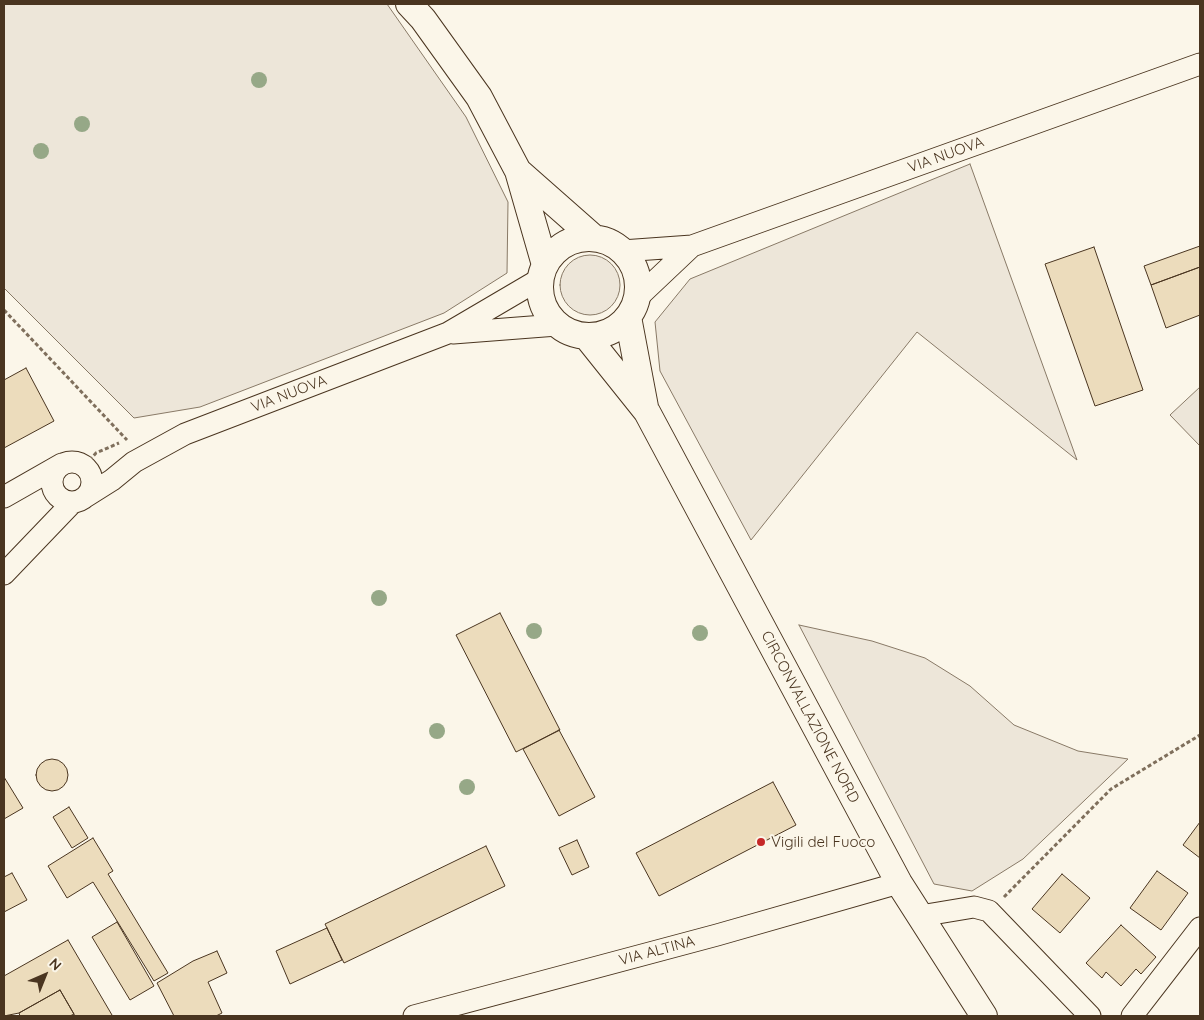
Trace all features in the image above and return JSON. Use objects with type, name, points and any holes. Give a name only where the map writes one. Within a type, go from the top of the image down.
[{"type":"street","points":[[409,4],[423,19],[479,97],[518,171],[543,272],[540,296],[546,312],[557,325],[571,333],[588,337],[603,334],[617,328],[632,308],[638,285],[636,273],[622,251],[609,242],[594,238],[580,239],[566,244],[554,252],[543,272]]},
{"type":"street","name":"VIA NUOVA","points":[[622,251],[692,246],[1200,64]]},
{"type":"street","points":[[518,171],[594,238]]},
{"type":"street","name":"VIA NUOVA","points":[[632,308],[692,246]]},
{"type":"street","name":"VIA NUOVA","points":[[4,574],[72,498],[112,480],[134,462],[185,434],[448,333],[543,272]]},
{"type":"street","name":"CIRCONVALLAZIONE NORD","points":[[632,308],[646,412]]},
{"type":"street","name":"VIA NUOVA","points":[[448,333],[557,325]]},
{"type":"street","name":"CIRCONVALLAZIONE NORD","points":[[588,337],[646,412],[899,883],[984,1016]]},
{"type":"street","points":[[75,462],[86,468],[90,473],[92,486],[72,498],[35,490],[10,494],[62,464],[75,462]]},
{"type":"street","name":"VIA NUOVA","points":[[86,468],[112,467],[134,462]]},
{"type":"street","points":[[62,464],[57,469],[52,481],[53,487],[72,498]]},
{"type":"street","name":"VIA ALTINA","points":[[414,1016],[717,935],[899,883]]},
{"type":"street","points":[[920,916],[974,908],[989,911],[1090,1016]]},
{"type":"street","points":[[1132,1016],[1200,928]]},
{"type":"path","points":[[4,310],[128,439]]},
{"type":"path","points":[[989,911],[1112,789],[1200,735]]},
{"type":"shaded area","points":[[4,4],[387,4],[466,117],[508,202],[507,273],[444,313],[200,407],[134,418],[4,288]]},
{"type":"shaded area","points":[[970,164],[1077,460],[917,332],[751,540],[660,371],[655,322],[690,279]]},
{"type":"shaded area","points":[[584,255],[596,255],[607,260],[615,268],[620,279],[618,297],[607,310],[596,315],[584,315],[573,310],[565,302],[560,291],[560,279],[565,268],[573,260]]},
{"type":"shaded area","points":[[1200,387],[1200,446],[1170,415]]},
{"type":"shaded area","points":[[799,625],[872,641],[925,658],[970,686],[1014,725],[1078,751],[1128,759],[1023,859],[972,891],[934,884]]},
{"type":"building","points":[[1200,246],[1200,267],[1151,285],[1144,266]]},
{"type":"building","points":[[1094,247],[1143,390],[1095,406],[1045,264]]},
{"type":"building","points":[[1200,267],[1200,315],[1166,328],[1151,285]]},
{"type":"building","points":[[26,368],[54,421],[4,448],[4,380]]},
{"type":"building","points":[[500,613],[560,730],[516,752],[456,635]]},
{"type":"building","points":[[559,730],[595,797],[559,816],[523,749]]},
{"type":"building","points":[[52,759],[58,760],[63,764],[67,769],[67,781],[63,786],[58,790],[52,791],[46,790],[41,786],[37,781],[36,775],[37,769],[41,764],[46,760]]},
{"type":"building","points":[[4,777],[23,808],[4,819]]},
{"type":"building","points":[[773,782],[796,825],[659,896],[636,853]]},
{"type":"building","points":[[69,807],[88,838],[72,848],[53,817]]},
{"type":"building","points":[[1200,822],[1200,858],[1183,845]]},
{"type":"building","points":[[93,838],[113,871],[108,874],[168,973],[154,981],[93,882],[67,898],[48,866]]},
{"type":"building","points":[[577,840],[589,867],[572,875],[559,848]]},
{"type":"building","points":[[486,846],[505,886],[344,963],[325,924]]},
{"type":"building","points":[[1157,871],[1188,893],[1161,930],[1130,908]]},
{"type":"building","points":[[12,873],[27,900],[4,912],[4,877]]},
{"type":"building","points":[[1062,874],[1090,898],[1060,933],[1032,909]]},
{"type":"building","points":[[117,922],[154,986],[130,1000],[92,937]]},
{"type":"building","points":[[1121,925],[1156,957],[1141,974],[1136,969],[1121,986],[1106,972],[1102,978],[1086,963]]},
{"type":"building","points":[[327,928],[342,960],[290,984],[276,951]]},
{"type":"building","points":[[68,940],[112,1015],[75,1016],[60,990],[19,1013],[4,1016],[4,976]]},
{"type":"building","points":[[217,951],[227,973],[208,982],[222,1013],[216,1016],[174,1016],[157,983],[193,961]]},
{"type":"building","points":[[60,990],[74,1014],[70,1016],[20,1016],[19,1013]]},
{"type":"place","name":"Vigili del Fuoco","points":[[761,842]]}]
